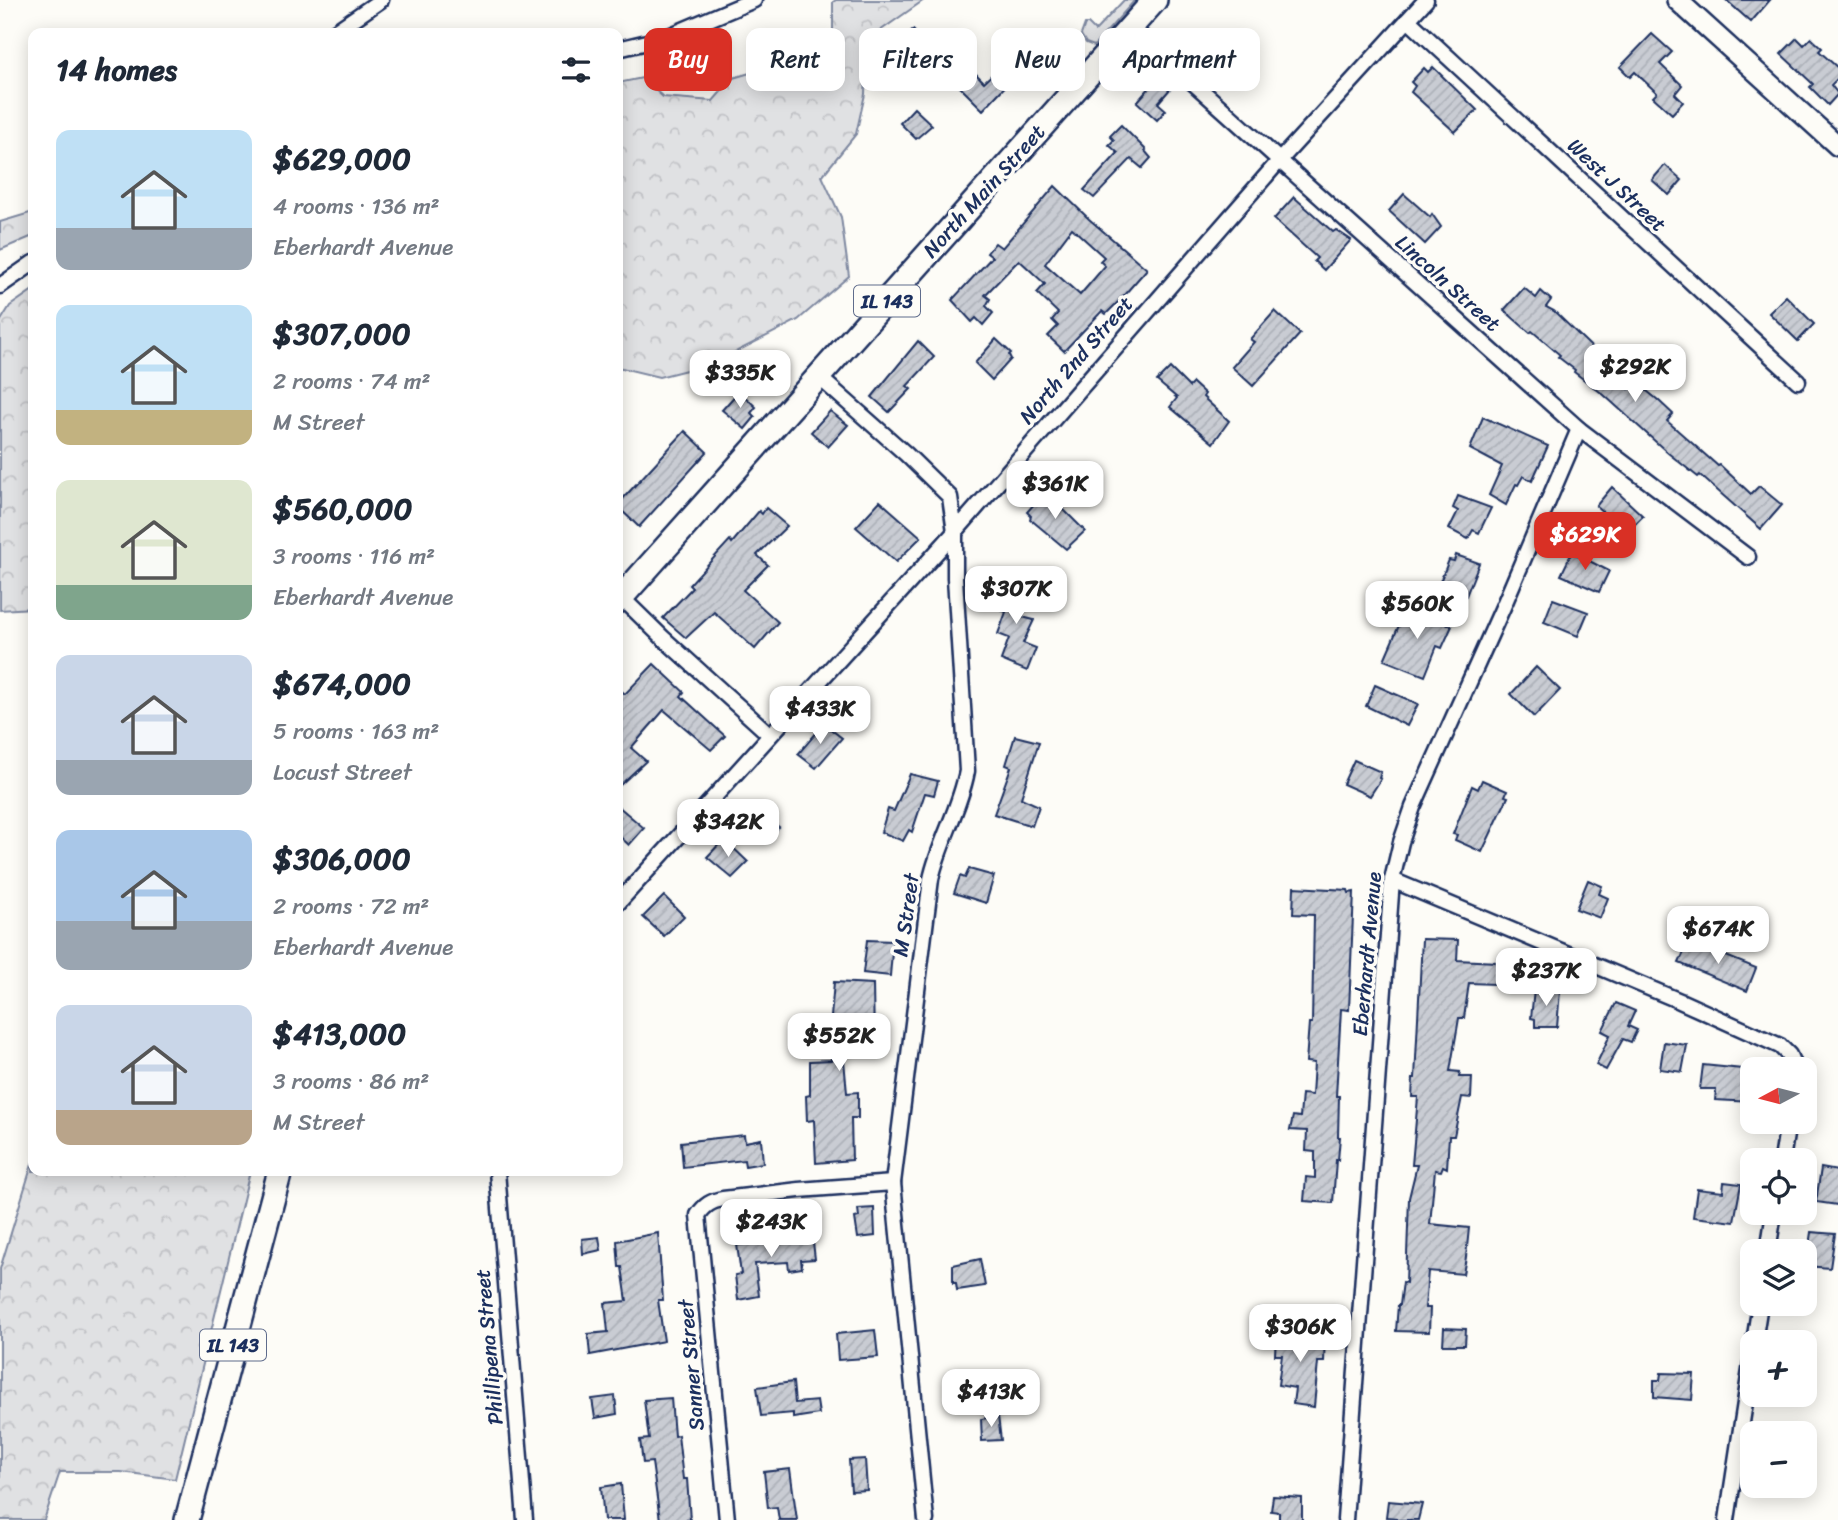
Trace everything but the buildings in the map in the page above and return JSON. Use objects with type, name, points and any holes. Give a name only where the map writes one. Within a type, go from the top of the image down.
[{"type":"main road","name":"North Main Street","points":[[623,594],[1155,0]]},
{"type":"main road","name":"IL 143","points":[[187,1520],[278,1176]]},
{"type":"street","points":[[340,28],[381,0]]},
{"type":"street","points":[[623,48],[664,38],[754,0]]},
{"type":"street","name":"North 2nd Street","points":[[623,897],[955,532],[1279,161],[1426,0]]},
{"type":"street","points":[[1677,0],[1838,146]]},
{"type":"street","name":"West J Street","points":[[1408,20],[1798,381]]},
{"type":"street","name":"Lincoln Street","points":[[1131,27],[1579,429],[1748,557]]},
{"type":"street","points":[[0,286],[28,266]]},
{"type":"street","name":"M Street","points":[[819,377],[950,497],[955,532],[955,578],[967,771],[964,786],[936,855],[931,879],[893,1183],[926,1520]]},
{"type":"street","name":"Eberhardt Avenue","points":[[1345,1520],[1392,880],[1413,807],[1579,429]]},
{"type":"street","points":[[623,602],[769,734]]},
{"type":"street","points":[[1392,880],[1780,1046],[1788,1057]]},
{"type":"street","name":"Phillipena Street","points":[[496,1176],[525,1520]]},
{"type":"street","name":"Sanner Street","points":[[727,1520],[698,1215],[703,1207],[712,1201],[723,1199],[893,1183]]},
{"type":"street","points":[[1727,1520],[1744,1407]]},
{"type":"green space","points":[[836,0],[924,0],[884,28],[859,28],[859,91],[865,91],[856,134],[822,176],[841,217],[849,276],[798,320],[714,363],[659,377],[623,368],[623,82],[642,78],[644,91],[656,91],[663,97],[713,101],[722,91],[732,91],[733,78],[746,74],[746,91],[845,91],[845,28],[833,28],[833,2]]},
{"type":"green space","points":[[1124,0],[1135,0],[1110,28],[1099,28],[1099,40],[1094,46],[1085,41],[1085,24],[1095,31]]},
{"type":"green space","points":[[28,214],[28,238],[0,250],[0,222]]},
{"type":"green space","points":[[28,293],[28,608],[0,610],[0,322],[10,306]]},
{"type":"green space","points":[[28,1176],[249,1176],[175,1479],[121,1472],[60,1472],[44,1520],[0,1520],[0,1269]]}]
